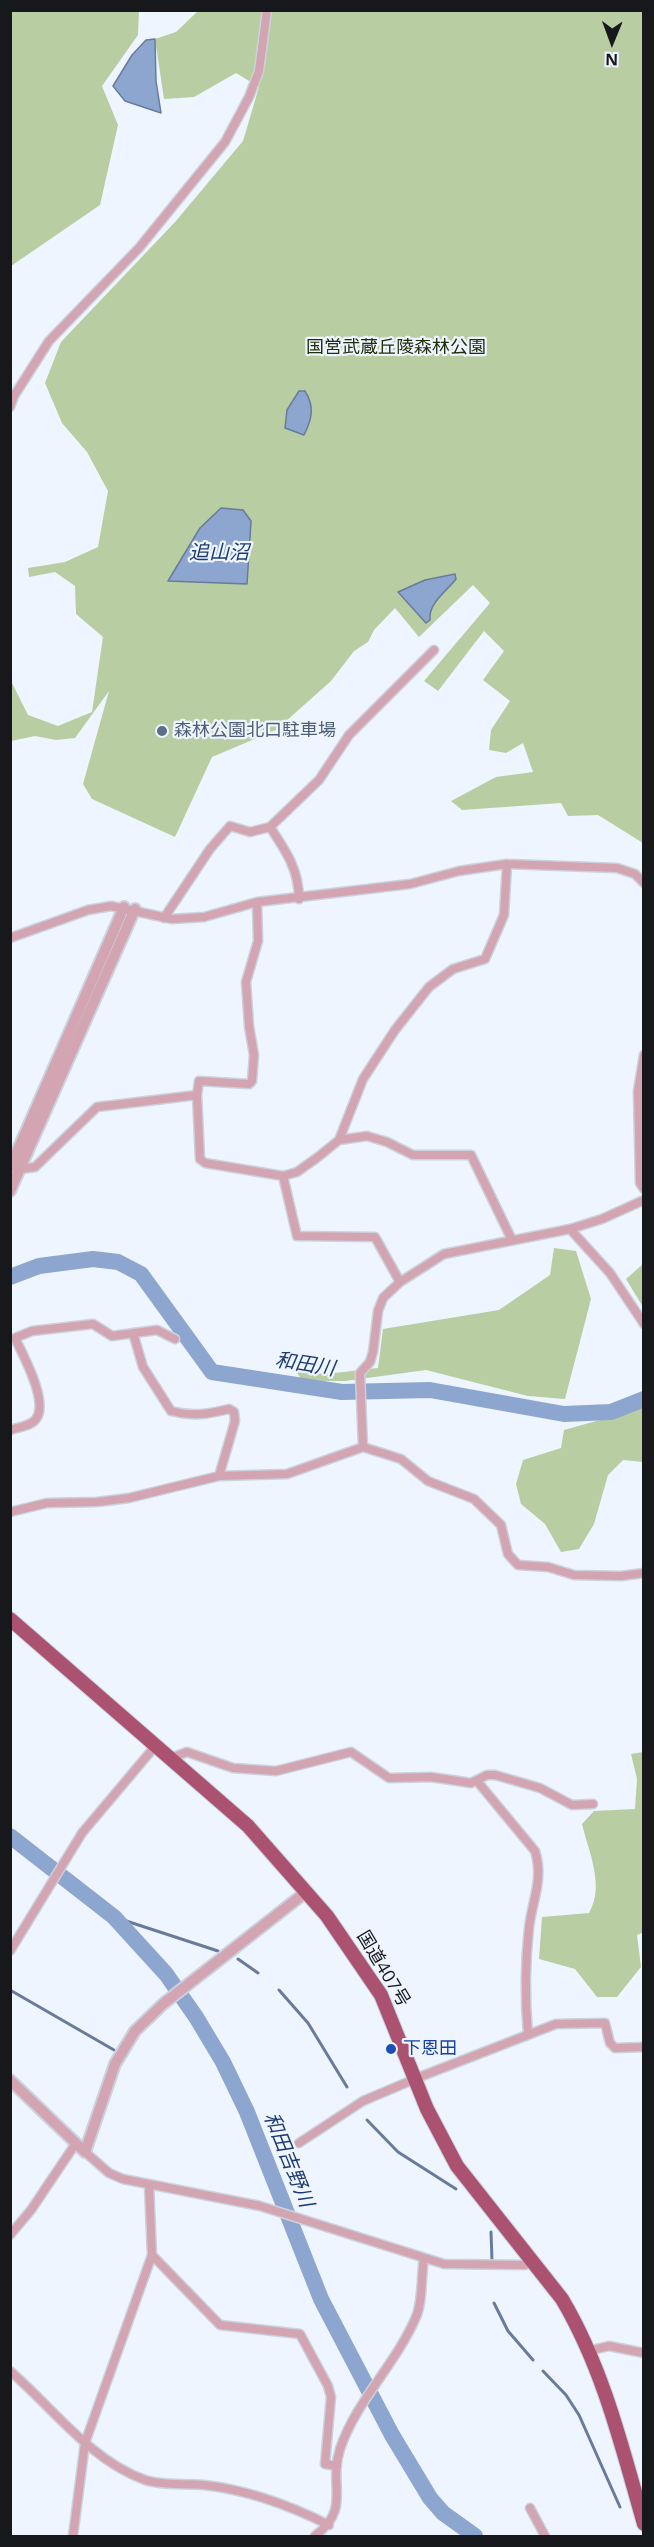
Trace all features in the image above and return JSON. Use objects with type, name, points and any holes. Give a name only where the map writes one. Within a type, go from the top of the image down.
[{"type":"highway","name":"国道407号","points":[[10,1619],[157,1744],[248,1826],[306,1892],[355,1954],[381,1995],[435,2125],[457,2166],[562,2299],[588,2351],[603,2389],[638,2486],[644,2524]]},
{"type":"street","points":[[10,407],[14,396],[49,341],[139,248],[225,142],[249,97],[259,71],[267,10]]},
{"type":"street","points":[[164,918],[210,849],[230,826],[250,832],[270,827],[319,780],[349,735],[434,650]]},
{"type":"street","points":[[270,827],[290,856],[299,879],[299,898]]},
{"type":"street","points":[[339,1140],[363,1079],[395,1030],[429,987],[453,969],[485,959],[504,915],[507,864]]},
{"type":"street","points":[[10,938],[88,910],[111,906],[130,908],[164,918],[204,916],[257,902],[410,884],[459,871],[507,864],[618,868],[635,874],[644,883]]},
{"type":"street","points":[[257,902],[258,941],[246,982],[249,1026],[254,1055],[252,1081],[249,1084],[199,1081],[197,1095],[200,1159],[205,1163],[283,1176],[297,1172],[339,1140],[367,1136],[387,1142],[413,1155],[471,1155],[512,1240]]},
{"type":"street","points":[[11,1190],[16,1168],[130,908]]},
{"type":"street","points":[[644,1055],[638,1091],[640,1183],[644,1189]]},
{"type":"street","points":[[16,1168],[35,1167],[97,1107],[197,1095]]},
{"type":"street","points":[[283,1176],[297,1236],[375,1236],[400,1282]]},
{"type":"street","points":[[363,1447],[360,1373],[370,1362],[373,1352],[380,1302],[400,1282],[444,1254],[570,1229],[602,1219],[644,1200]]},
{"type":"street","points":[[570,1229],[610,1273],[644,1324]]},
{"type":"street","points":[[10,1430],[34,1421],[39,1414],[35,1380],[15,1338],[32,1331],[93,1324],[112,1336],[157,1330],[175,1339]]},
{"type":"street","points":[[133,1334],[143,1367],[171,1412],[188,1416],[203,1416],[229,1409],[234,1412],[235,1421],[219,1476]]},
{"type":"street","points":[[10,1512],[47,1503],[97,1502],[129,1498],[219,1476],[287,1474],[363,1447],[385,1452],[401,1459],[428,1481],[474,1499],[501,1525],[508,1554],[518,1565],[548,1567],[574,1575],[621,1576],[644,1573]]},
{"type":"street","points":[[10,1951],[90,1822],[157,1744]]},
{"type":"street","points":[[171,1758],[187,1752],[233,1768],[276,1771],[351,1752],[389,1778],[431,1777],[462,1783],[477,1781],[487,1775],[495,1775],[540,1788],[572,1805],[593,1804]]},
{"type":"street","points":[[477,1781],[535,1851],[539,1864],[539,1887],[529,1931],[528,2035]]},
{"type":"street","points":[[85,2152],[110,2075],[121,2050],[135,2031],[163,2004],[306,1892]]},
{"type":"street","points":[[299,2143],[363,2101],[556,2024],[605,2023],[610,2043],[615,2048],[644,2047]]},
{"type":"street","points":[[10,2080],[109,2173],[148,2185],[260,2205],[424,2258],[455,2265],[525,2265],[532,2261]]},
{"type":"street","points":[[10,2235],[32,2210],[76,2143]]},
{"type":"street","points":[[73,2536],[85,2443],[152,2255],[148,2185]]},
{"type":"street","points":[[152,2255],[220,2325],[300,2334],[328,2386],[331,2397],[325,2464],[337,2466]]},
{"type":"street","points":[[315,2536],[329,2525],[336,2512],[337,2466],[345,2438],[417,2315],[424,2258]]},
{"type":"street","points":[[588,2351],[609,2346],[644,2353]]},
{"type":"street","points":[[10,2371],[85,2443],[108,2461],[146,2480],[243,2492],[288,2505],[329,2525]]},
{"type":"street","points":[[530,2508],[545,2535]]},
{"type":"green space","points":[[11,10],[139,11],[138,35],[102,86],[118,125],[100,205],[11,266]]},
{"type":"green space","name":"国営武蔵丘陵森林公園","points":[[198,11],[643,11],[643,843],[598,815],[568,816],[561,803],[462,810],[451,801],[496,777],[533,772],[523,743],[506,753],[489,750],[491,730],[510,701],[483,680],[504,651],[484,631],[438,691],[424,681],[490,603],[473,585],[419,637],[395,608],[374,630],[368,642],[354,651],[331,681],[276,730],[212,757],[175,837],[92,799],[83,784],[109,691],[75,738],[56,740],[35,736],[11,741],[10,679],[28,715],[58,726],[92,712],[103,637],[76,614],[75,586],[55,572],[29,577],[28,568],[65,562],[98,547],[108,491],[87,452],[62,423],[45,383],[61,342],[175,222],[243,141],[259,87],[236,73],[194,97],[164,99],[155,39],[176,32]]},
{"type":"green space","points":[[554,1248],[576,1251],[591,1299],[565,1399],[528,1396],[426,1370],[345,1381],[303,1381],[296,1372],[326,1374],[378,1368],[383,1329],[499,1310],[550,1275]]},
{"type":"green space","points":[[643,1264],[643,1307],[626,1279]]},
{"type":"green space","points":[[643,1408],[643,1462],[623,1460],[608,1475],[594,1524],[579,1549],[561,1552],[545,1524],[521,1504],[516,1484],[523,1460],[561,1448],[564,1430]]},
{"type":"green space","points":[[643,1752],[644,1932],[637,1935],[641,1967],[617,1997],[597,1997],[575,1969],[539,1959],[542,1917],[589,1913],[594,1903],[596,1881],[582,1824],[594,1811],[635,1809],[637,1779],[631,1754]]},
{"type":"water","points":[[155,39],[156,81],[161,113],[125,101],[113,86],[132,55],[146,40]]},
{"type":"water","points":[[299,391],[305,391],[311,408],[309,424],[304,435],[285,428],[287,410]]},
{"type":"water","name":"追山沼","points":[[221,508],[243,510],[251,521],[247,584],[168,581],[200,528]]},
{"type":"water","points":[[455,574],[456,579],[435,603],[430,620],[426,623],[398,592],[425,580]]},
{"type":"waterway","name":"和田川","points":[[10,1277],[39,1266],[93,1259],[118,1262],[141,1274],[212,1372],[342,1392],[430,1390],[564,1414],[611,1412],[644,1399]]},
{"type":"waterway","name":"和田吉野川","points":[[10,1836],[114,1917],[166,1974],[196,2017],[223,2062],[247,2112],[321,2299],[392,2435],[430,2498],[443,2513],[475,2536]]},
{"type":"waterway","points":[[114,1917],[218,1951]]},
{"type":"waterway","points":[[238,1959],[258,1973]]},
{"type":"waterway","points":[[10,1990],[114,2050]]},
{"type":"waterway","points":[[279,1990],[308,2023],[347,2087]]},
{"type":"waterway","points":[[367,2120],[398,2152],[456,2189]]},
{"type":"waterway","points":[[491,2232],[492,2260]]},
{"type":"waterway","points":[[494,2303],[508,2331],[533,2360]]},
{"type":"waterway","points":[[543,2371],[566,2395],[579,2415],[620,2507]]},
{"type":"place","name":"森林公園北口駐車場","points":[[162,731]]},
{"type":"place","name":"下恩田","points":[[391,2049]]}]
